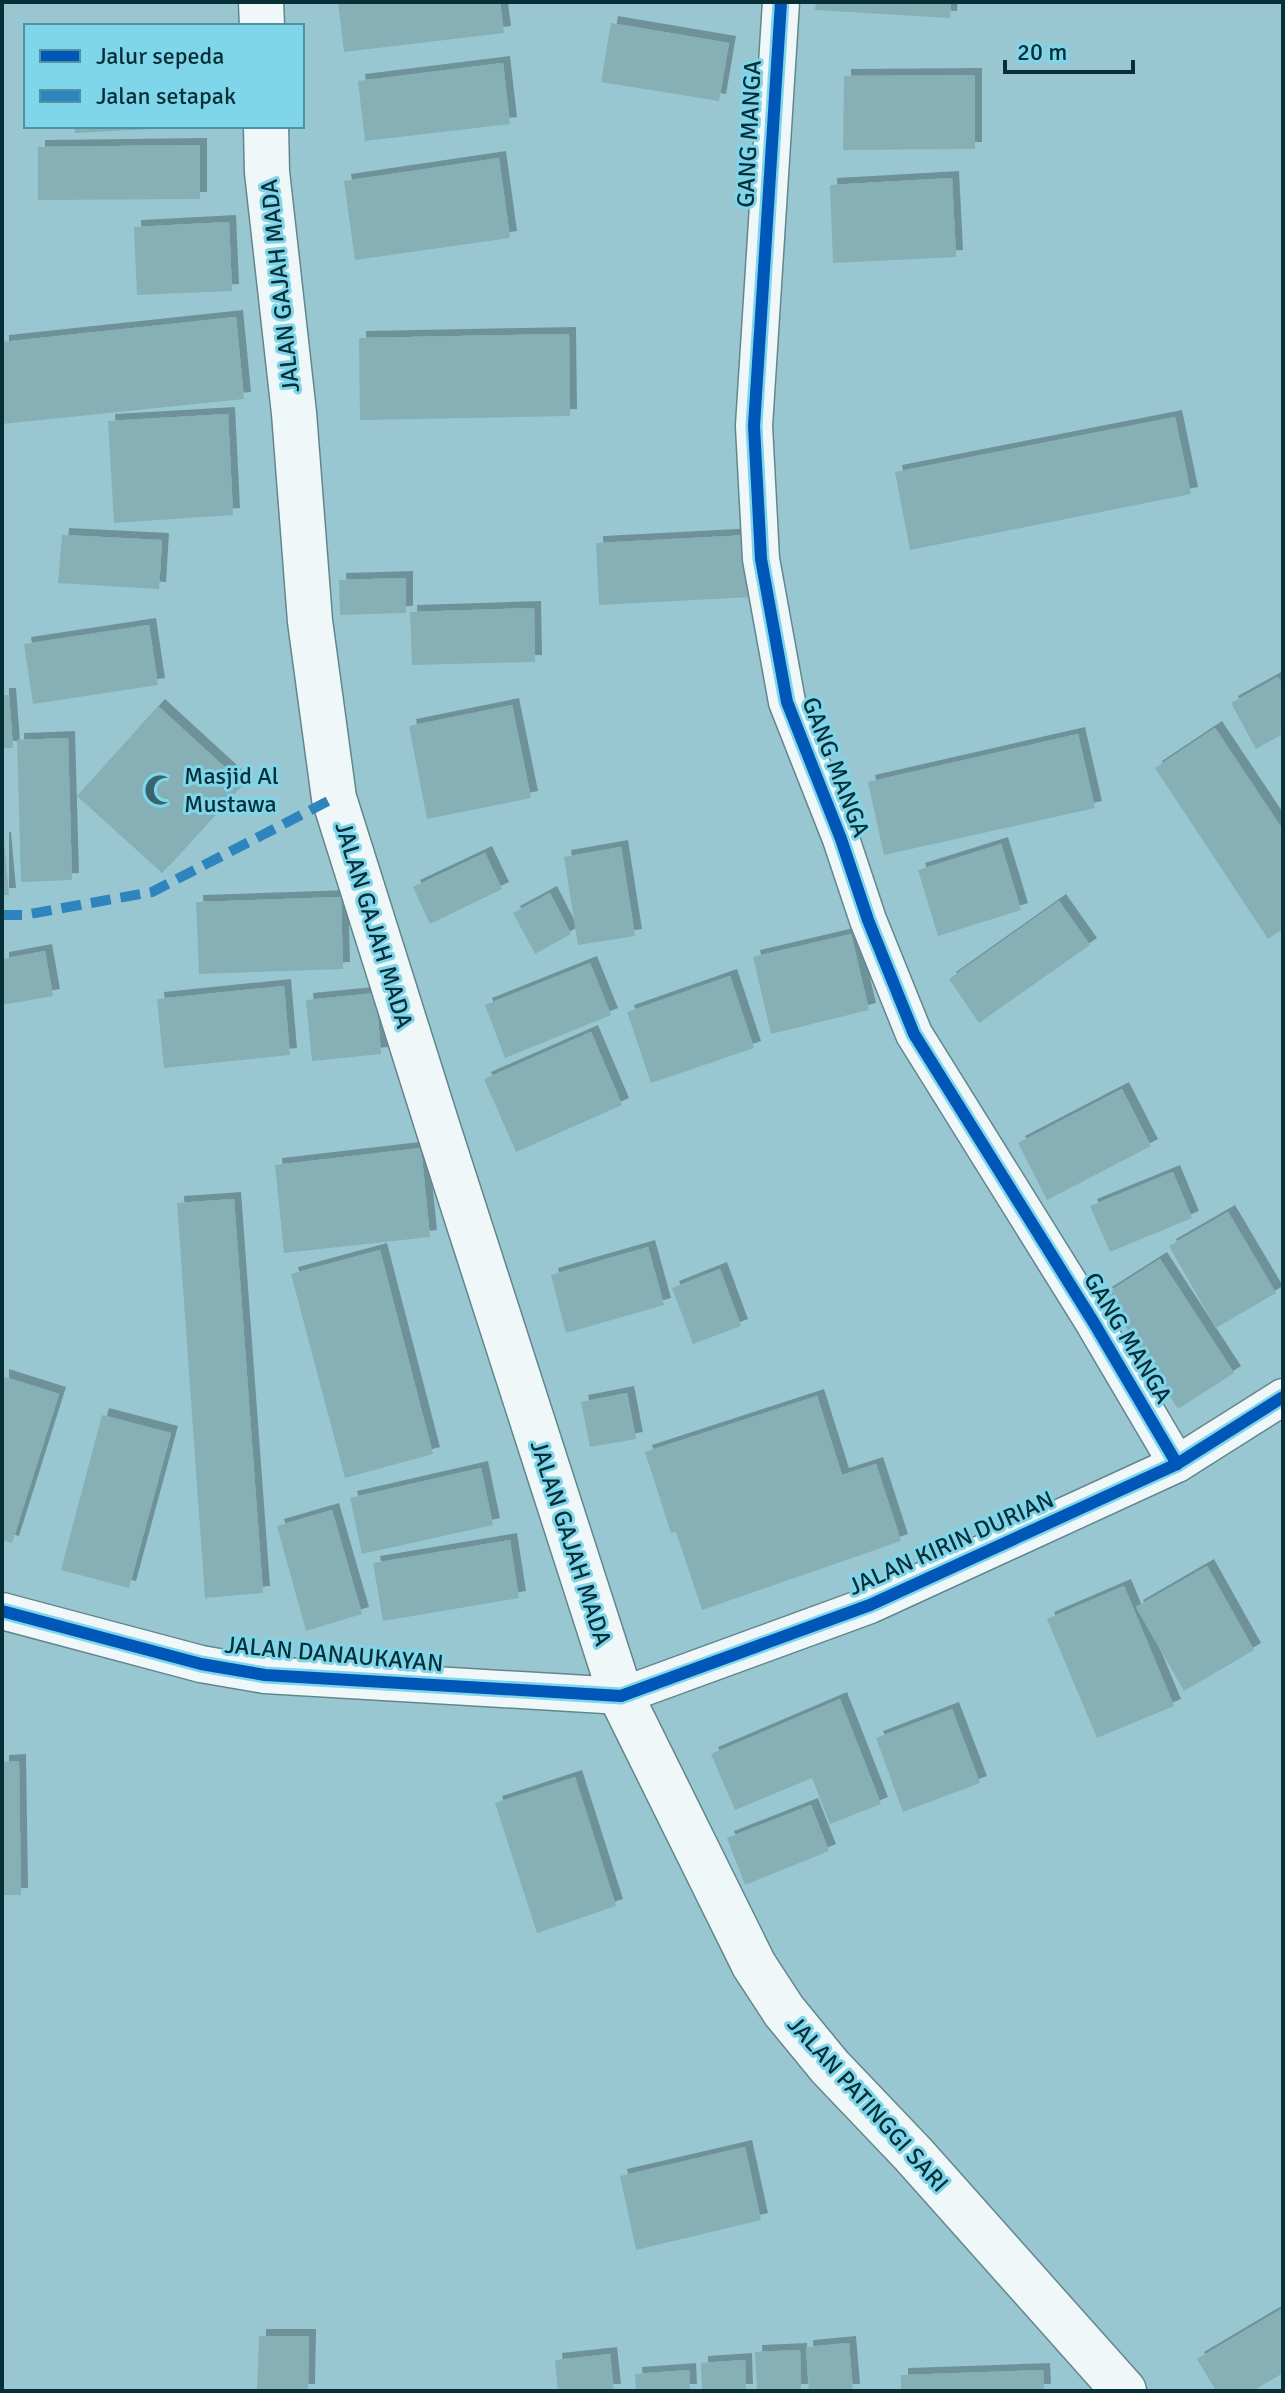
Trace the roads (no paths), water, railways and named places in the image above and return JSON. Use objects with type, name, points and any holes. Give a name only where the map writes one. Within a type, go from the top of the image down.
[{"type":"main road","points":[[261,2],[262,24]]},
{"type":"main road","name":"JALAN GAJAH MADA","points":[[266,128],[267,172],[294,413],[310,621],[334,798],[621,1696]]},
{"type":"main road","name":"JALAN PATINGGI SARI","points":[[621,1696],[754,1965],[784,2011],[830,2067],[913,2154],[1124,2391]]},
{"type":"street","name":"GANG MANGA","points":[[781,2],[754,426],[761,559],[787,702],[914,1034],[1094,1323],[1177,1464]]},
{"type":"street","name":"JALAN KIRIN DURIAN","points":[[621,1696],[870,1605],[1177,1464],[1283,1397]]},
{"type":"street","name":"JALAN DANAUKAYAN","points":[[2,1611],[201,1664],[265,1675],[621,1696]]},
{"type":"place","name":"Masjid Al Mustawa","points":[[160,790]]}]
